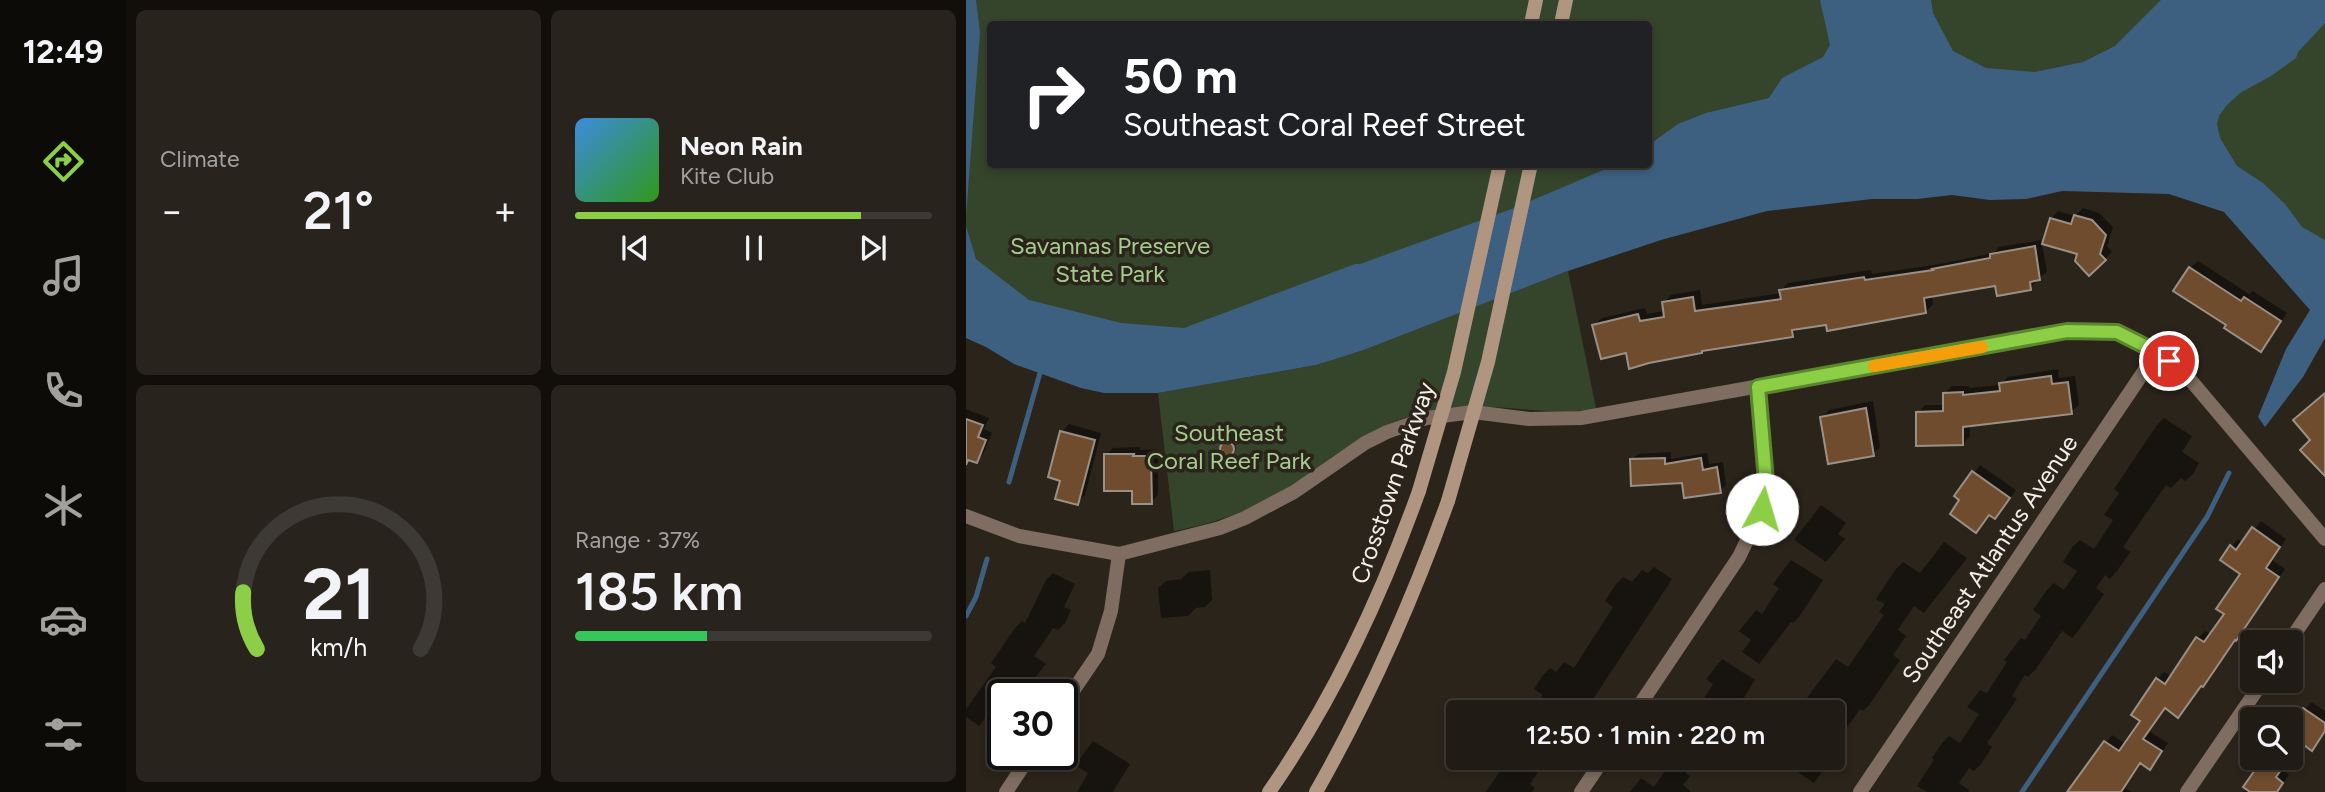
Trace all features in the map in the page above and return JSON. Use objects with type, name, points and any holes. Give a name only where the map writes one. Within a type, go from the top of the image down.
[{"type":"main road","points":[[1532,21],[1536,0]]},
{"type":"main road","points":[[1562,21],[1566,0]]},
{"type":"main road","name":"Crosstown Parkway","points":[[1269,792],[1322,708],[1362,633],[1390,570],[1419,491],[1451,384],[1499,168]]},
{"type":"main road","points":[[1316,792],[1345,741],[1381,667],[1416,586],[1448,501],[1485,375],[1530,168]]},
{"type":"street","points":[[966,516],[1019,536],[1119,554],[1220,528],[1245,518],[1294,492],[1365,443],[1427,418],[1474,412],[1529,419],[1581,418],[2067,331],[2117,332],[2157,352],[2182,370],[2325,539]]},
{"type":"street","name":"Southeast Atlantus Avenue","points":[[1860,792],[2157,352]]},
{"type":"street","points":[[1643,700],[1739,557],[1762,509],[1766,481],[1758,387]]},
{"type":"street","points":[[1078,683],[1098,654],[1111,611],[1119,554]]},
{"type":"street","points":[[2297,630],[2325,589]]},
{"type":"street","points":[[2187,792],[2255,693]]},
{"type":"street","points":[[1006,792],[1020,770]]},
{"type":"street","points":[[1581,792],[1596,770]]},
{"type":"green space","name":"Savannas Preserve State Park","points":[[966,0],[2325,0],[2325,270],[2087,115],[1096,360],[966,296]]},
{"type":"green space","name":"Southeast Coral Reef Park","points":[[1568,271],[1596,408],[1556,411],[1470,407],[1411,416],[1355,442],[1258,505],[1222,519],[1174,531],[1158,393],[1316,365],[1361,351]]},
{"type":"water","points":[[966,0],[976,0],[980,32],[966,216]]},
{"type":"water","points":[[1820,0],[1931,0],[1933,13],[1953,51],[1986,68],[2035,72],[2083,62],[2115,46],[2161,0],[2325,0],[2325,23],[2298,52],[2296,58],[2240,93],[2226,106],[2217,124],[2220,138],[2237,166],[2263,183],[2285,204],[2302,227],[2325,240],[2325,338],[2303,377],[2265,427],[2258,417],[2286,349],[2310,310],[2224,212],[2169,194],[2062,191],[2026,199],[1990,200],[1952,195],[1917,199],[1872,199],[1767,211],[1661,240],[1568,271],[1361,351],[1316,365],[1158,393],[1104,393],[1081,388],[1014,364],[966,338],[966,226],[976,259],[1029,300],[1121,323],[1184,328],[1509,210],[1608,168],[1652,168],[1652,143],[1678,124],[1706,113],[1769,98],[1782,78],[1823,57],[1830,45]]},
{"type":"building","points":[[2074,215],[2092,220],[2106,235],[2100,254],[2106,260],[2089,276],[2075,261],[2077,254],[2042,244],[2050,218],[2071,224]]},
{"type":"building","points":[[2035,246],[2040,280],[2030,282],[2031,290],[1997,296],[1995,286],[1924,298],[1926,313],[1827,331],[1826,325],[1792,330],[1793,337],[1702,351],[1629,369],[1626,353],[1601,359],[1592,325],[1638,314],[1640,321],[1664,317],[1662,302],[1693,297],[1695,311],[1781,299],[1779,290],[1933,270],[1990,258],[1990,254]]},
{"type":"building","points":[[2189,267],[2241,301],[2244,297],[2281,321],[2261,352],[2224,328],[2226,325],[2173,291]]},
{"type":"building","points":[[2051,376],[2052,384],[2068,382],[2072,414],[1963,427],[1963,445],[1916,446],[1916,412],[1943,411],[1943,393],[1963,392],[1963,395],[2000,391],[1999,383]]},
{"type":"building","points":[[2325,393],[2325,476],[2300,450],[2310,440],[2293,420]]},
{"type":"building","points":[[1866,408],[1874,456],[1828,464],[1820,417]]},
{"type":"building","points":[[966,419],[983,425],[978,437],[986,440],[977,463],[968,460],[966,465]]},
{"type":"building","points":[[1060,431],[1095,440],[1078,505],[1055,499],[1060,481],[1048,477]]},
{"type":"building","points":[[1224,442],[1230,442],[1234,449],[1230,456],[1224,456],[1220,452],[1220,446]]},
{"type":"building","points":[[1104,454],[1151,456],[1152,504],[1132,504],[1132,491],[1104,491]]},
{"type":"building","points":[[1665,458],[1665,464],[1701,458],[1703,470],[1717,467],[1721,493],[1684,498],[1682,483],[1631,486],[1630,459]]},
{"type":"building","points":[[1972,471],[2010,498],[1995,519],[1989,515],[1976,533],[1950,514],[1959,500],[1954,496]]},
{"type":"building","points":[[2252,527],[2280,547],[2266,568],[2279,577],[2243,630],[2240,630],[2236,641],[2178,718],[2165,708],[2143,739],[2162,751],[2150,770],[2140,763],[2121,792],[2067,792],[2104,741],[2119,751],[2140,721],[2131,715],[2156,678],[2165,684],[2196,637],[2204,642],[2224,614],[2216,609],[2240,574],[2220,560],[2230,545],[2236,550]]},
{"type":"building","points":[[2303,708],[2325,723],[2325,731],[2312,751],[2305,746],[2303,749]]},
{"type":"building","points":[[2255,770],[2281,770],[2276,777],[2283,783],[2277,792],[2250,792],[2243,787]]},
{"type":"waterway","points":[[1009,482],[1040,373]]},
{"type":"waterway","points":[[2022,792],[2207,517],[2229,473]]},
{"type":"waterway","points":[[966,616],[976,597],[987,559]]},
{"type":"slow traffic","points":[[1874,366],[1982,347]]},
{"type":"route","points":[[1762,509],[1766,481],[1758,387],[2067,331],[2117,332],[2169,361]]}]
